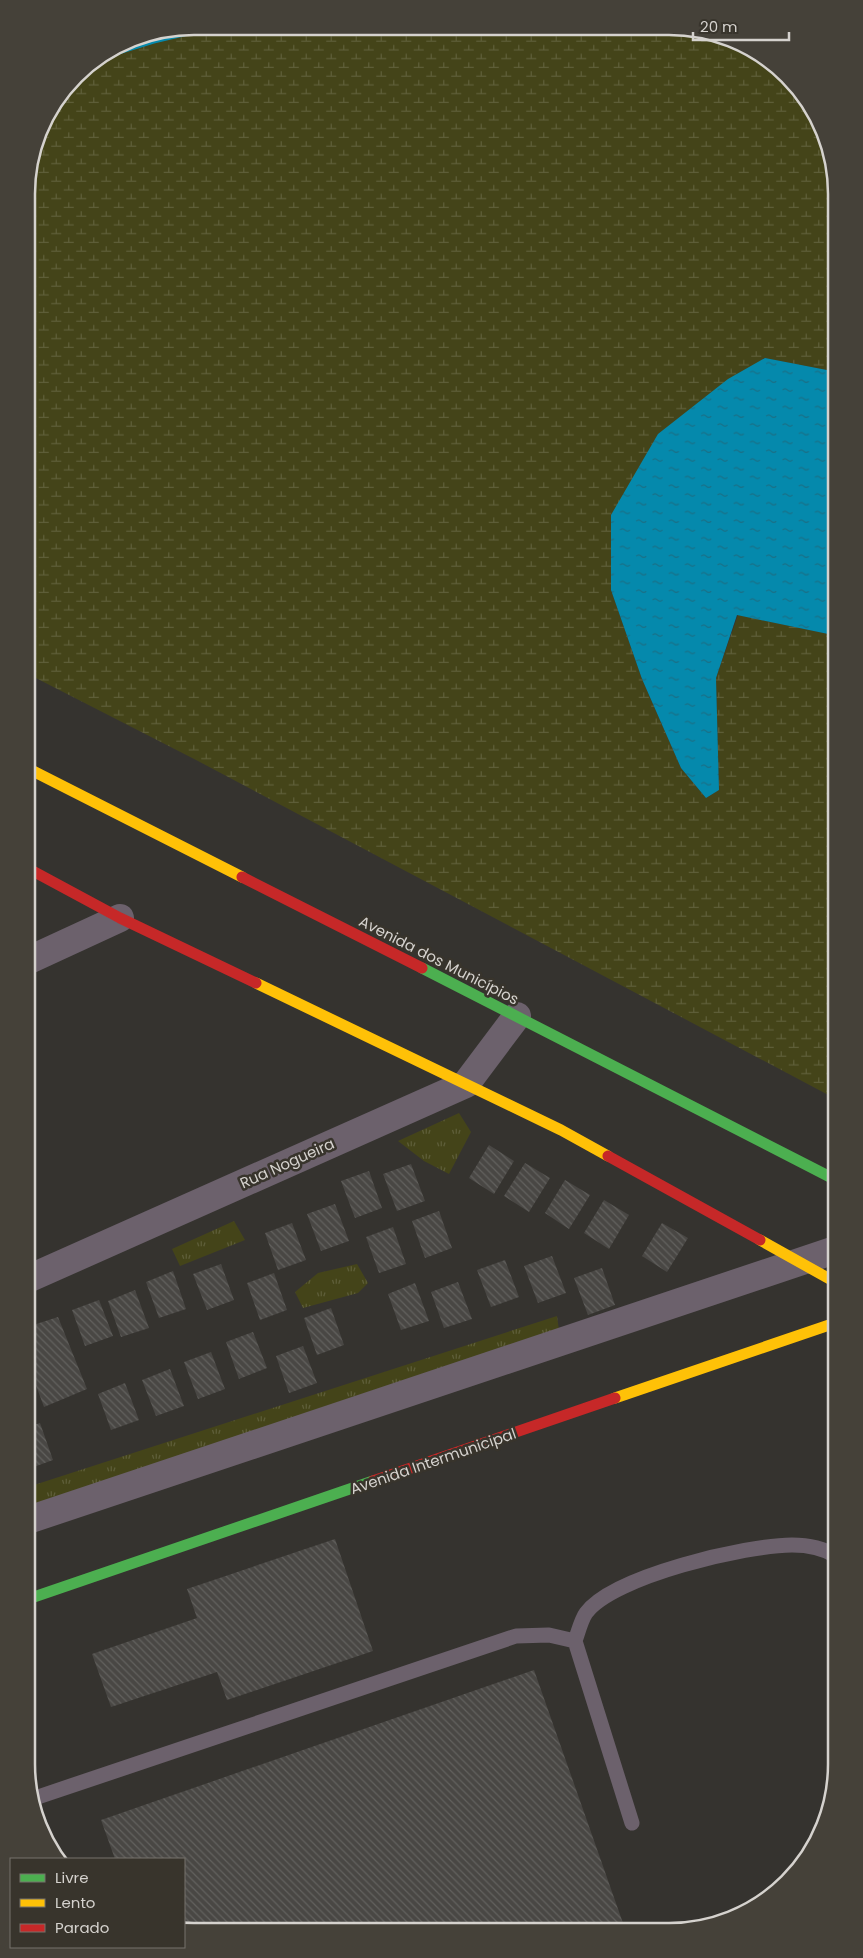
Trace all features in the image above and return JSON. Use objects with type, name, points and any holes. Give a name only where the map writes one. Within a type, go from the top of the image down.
[{"type":"street","name":"Avenida dos Municípios","points":[[35,773],[517,1016],[828,1176]]},
{"type":"street","points":[[35,872],[120,918],[561,1130],[828,1278]]},
{"type":"street","points":[[35,957],[120,918]]},
{"type":"street","name":"Rua Nogueira","points":[[35,1276],[466,1084],[517,1016]]},
{"type":"street","points":[[35,1518],[828,1252]]},
{"type":"street","name":"Avenida Intermunicipal","points":[[35,1597],[828,1325]]},
{"type":"lane","points":[[632,1823],[575,1641],[586,1613],[610,1593],[646,1578],[705,1558],[755,1548],[793,1545],[828,1552]]},
{"type":"lane","points":[[38,1797],[516,1636],[548,1635],[575,1641]]},
{"type":"green space","points":[[194,35],[690,36],[720,43],[740,51],[774,74],[789,89],[812,123],[823,153],[827,173],[828,370],[764,358],[611,515],[611,590],[642,679],[681,768],[706,798],[719,790],[716,678],[738,615],[828,634],[828,1095],[198,761],[35,678],[35,183],[40,153],[51,123],[74,89],[89,74],[123,51],[163,38]]},
{"type":"green space","points":[[459,1113],[471,1132],[449,1174],[424,1161],[398,1141]]},
{"type":"green space","points":[[234,1221],[245,1240],[180,1266],[172,1249]]},
{"type":"green space","points":[[357,1264],[368,1283],[358,1293],[303,1308],[295,1292],[318,1273]]},
{"type":"green space","points":[[557,1316],[559,1330],[35,1504],[35,1485]]},
{"type":"water","points":[[765,358],[828,370],[828,634],[737,615],[716,678],[719,790],[706,798],[681,768],[642,679],[611,590],[611,515],[658,434],[728,379]]},
{"type":"building","points":[[489,1145],[514,1161],[494,1194],[469,1178]]},
{"type":"building","points":[[525,1163],[550,1178],[529,1212],[504,1196]]},
{"type":"building","points":[[411,1164],[425,1201],[397,1211],[383,1174]]},
{"type":"building","points":[[369,1171],[382,1208],[355,1218],[341,1181]]},
{"type":"building","points":[[565,1180],[590,1195],[569,1229],[545,1213]]},
{"type":"building","points":[[604,1200],[629,1215],[609,1249],[584,1233]]},
{"type":"building","points":[[335,1204],[349,1241],[321,1251],[307,1214]]},
{"type":"building","points":[[439,1211],[452,1248],[425,1258],[412,1221]]},
{"type":"building","points":[[292,1223],[306,1260],[278,1270],[265,1233]]},
{"type":"building","points":[[662,1223],[688,1238],[667,1272],[642,1256]]},
{"type":"building","points":[[393,1227],[406,1264],[379,1273],[366,1237]]},
{"type":"building","points":[[552,1256],[566,1293],[538,1303],[524,1266]]},
{"type":"building","points":[[505,1260],[519,1297],[491,1307],[477,1270]]},
{"type":"building","points":[[221,1264],[234,1300],[207,1310],[193,1274]]},
{"type":"building","points":[[602,1268],[615,1305],[588,1315],[574,1278]]},
{"type":"building","points":[[173,1271],[186,1309],[159,1318],[146,1282]]},
{"type":"building","points":[[274,1273],[287,1310],[260,1320],[247,1283]]},
{"type":"building","points":[[458,1282],[472,1319],[444,1328],[431,1292]]},
{"type":"building","points":[[415,1283],[429,1321],[401,1330],[388,1294]]},
{"type":"building","points":[[135,1290],[149,1328],[121,1337],[108,1301]]},
{"type":"building","points":[[99,1300],[113,1336],[85,1346],[72,1310]]},
{"type":"building","points":[[331,1308],[344,1345],[317,1355],[304,1318]]},
{"type":"building","points":[[58,1317],[87,1389],[44,1407],[35,1383],[35,1324]]},
{"type":"building","points":[[253,1332],[267,1368],[239,1379],[226,1342]]},
{"type":"building","points":[[303,1346],[317,1383],[289,1393],[276,1356]]},
{"type":"building","points":[[211,1352],[225,1389],[198,1399],[184,1362]]},
{"type":"building","points":[[170,1369],[184,1406],[156,1416],[142,1380]]},
{"type":"building","points":[[125,1383],[139,1420],[111,1430],[98,1394]]},
{"type":"building","points":[[40,1423],[53,1460],[35,1467],[35,1425]]},
{"type":"building","points":[[335,1539],[373,1651],[227,1700],[217,1672],[111,1707],[92,1654],[197,1618],[187,1589]]},
{"type":"building","points":[[534,1670],[623,1923],[185,1923],[185,1858],[115,1858],[101,1820]]},
{"type":"traffic: fast","points":[[422,968],[828,1176]]},
{"type":"traffic: fast","points":[[35,1597],[373,1481]]},
{"type":"traffic: slow","points":[[35,772],[242,877]]},
{"type":"traffic: slow","points":[[256,983],[561,1130],[608,1156]]},
{"type":"traffic: slow","points":[[760,1240],[828,1278]]},
{"type":"traffic: slow","points":[[615,1398],[828,1325]]},
{"type":"traffic: jam","points":[[35,872],[120,918],[256,983]]},
{"type":"traffic: jam","points":[[242,877],[422,968]]},
{"type":"traffic: jam","points":[[608,1156],[760,1240]]},
{"type":"traffic: jam","points":[[373,1481],[615,1398]]}]
